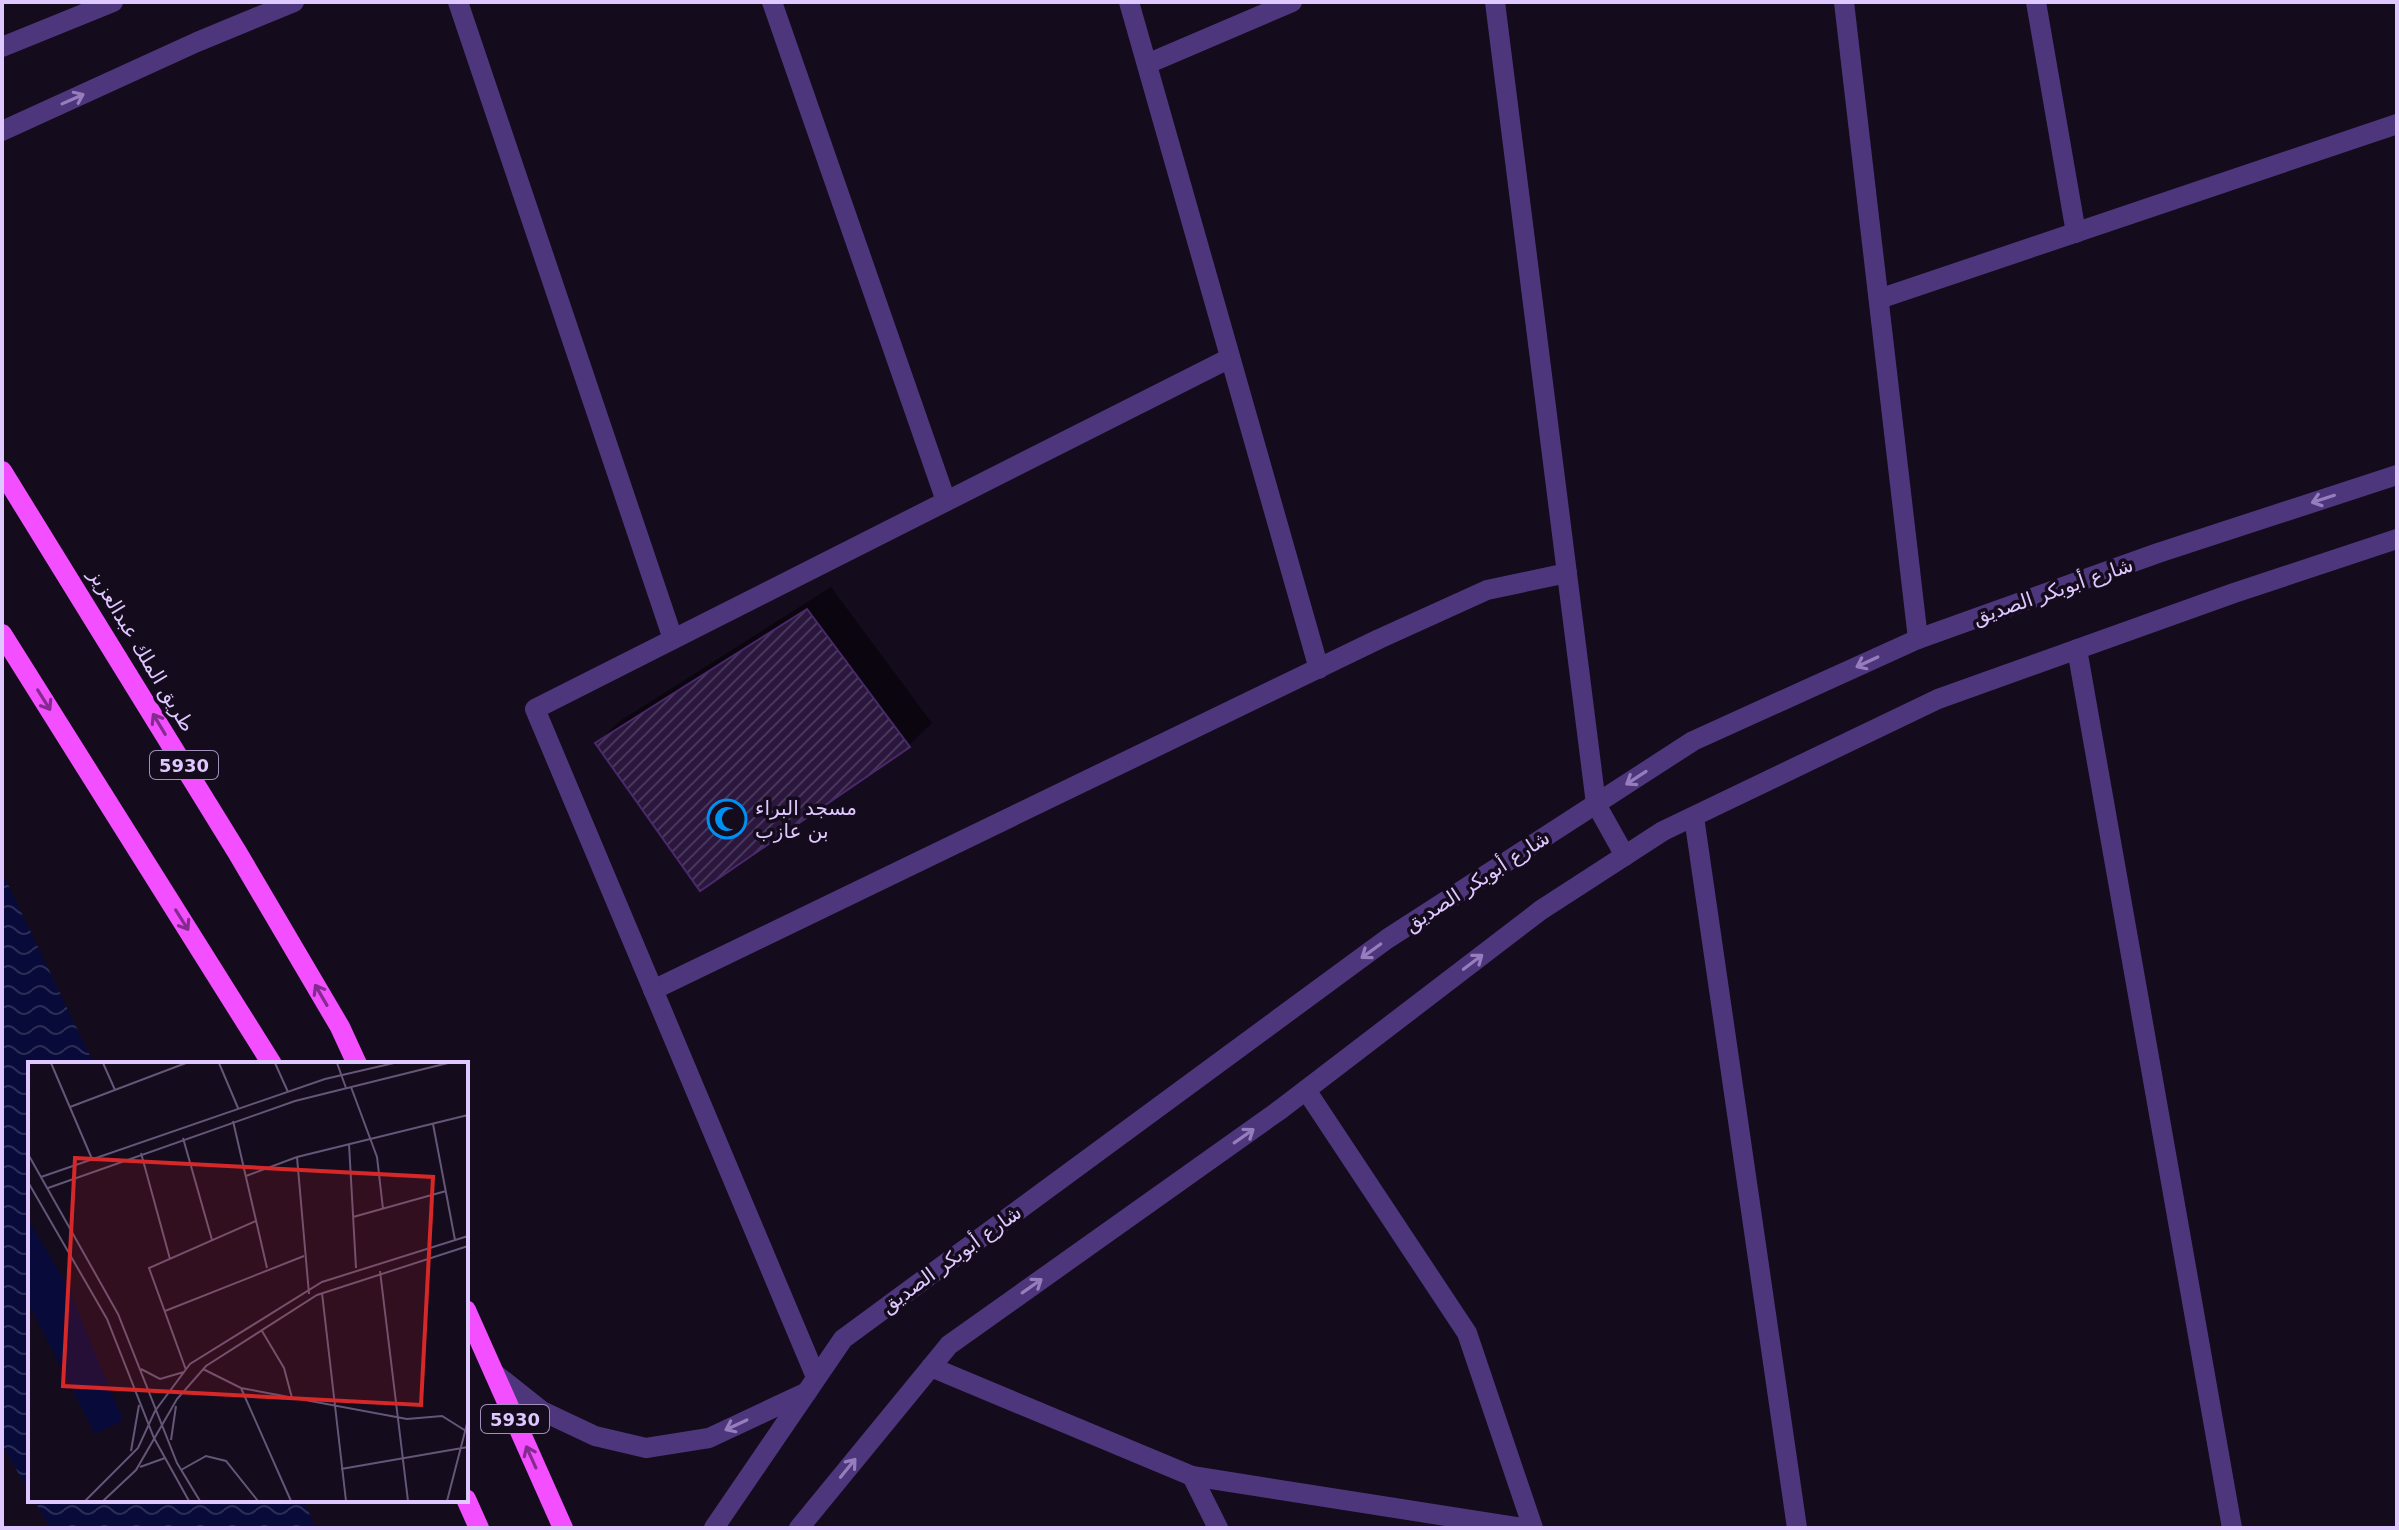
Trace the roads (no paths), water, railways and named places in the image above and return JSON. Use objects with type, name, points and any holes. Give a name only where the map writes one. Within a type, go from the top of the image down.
[{"type":"main road","name":"طريق الملك عبدالعزيز","points":[[2,471],[237,852],[340,1027],[356,1062]]},
{"type":"main road","points":[[2,634],[271,1062]]},
{"type":"main road","name":"5930","points":[[468,1314],[563,1528]]},
{"type":"main road","points":[[467,1502],[479,1528]]},
{"type":"street","points":[[2,47],[113,2]]},
{"type":"street","points":[[2,131],[197,42],[294,2]]},
{"type":"street","points":[[458,2],[673,639]]},
{"type":"street","points":[[772,2],[946,501]]},
{"type":"street","points":[[1129,2],[1319,669]]},
{"type":"street","points":[[1147,64],[1292,2]]},
{"type":"street","points":[[1495,2],[1596,804],[1625,856]]},
{"type":"street","points":[[1844,2],[1918,639]]},
{"type":"street","points":[[2036,2],[2076,233]]},
{"type":"street","points":[[1879,299],[2397,124]]},
{"type":"street","points":[[494,1373],[542,1411],[595,1436],[646,1448],[709,1438],[812,1385],[653,990],[535,709],[1230,358]]},
{"type":"street","name":"شارع أبوبكر الصديق","points":[[714,1528],[843,1339],[1387,939],[1693,741],[1918,639],[2158,553],[2397,475]]},
{"type":"street","points":[[799,1528],[949,1345],[1306,1090],[1541,910],[1663,831],[1938,699],[2234,593],[2397,539]]},
{"type":"street","points":[[653,990],[1487,590],[1567,573]]},
{"type":"street","points":[[2077,649],[2232,1528]]},
{"type":"street","points":[[1694,817],[1797,1528]]},
{"type":"street","points":[[1306,1090],[1467,1333],[1533,1528]]},
{"type":"street","points":[[931,1367],[1192,1476],[1522,1528]]},
{"type":"street","points":[[1192,1476],[1218,1528]]},
{"type":"water","points":[[2,872],[93,1062],[28,1062],[28,1490],[2,1445]]},
{"type":"water","points":[[35,1502],[304,1502],[316,1528],[50,1528]]},
{"type":"place","name":"مسجد البراء بن عازب","points":[[727,819]]}]
